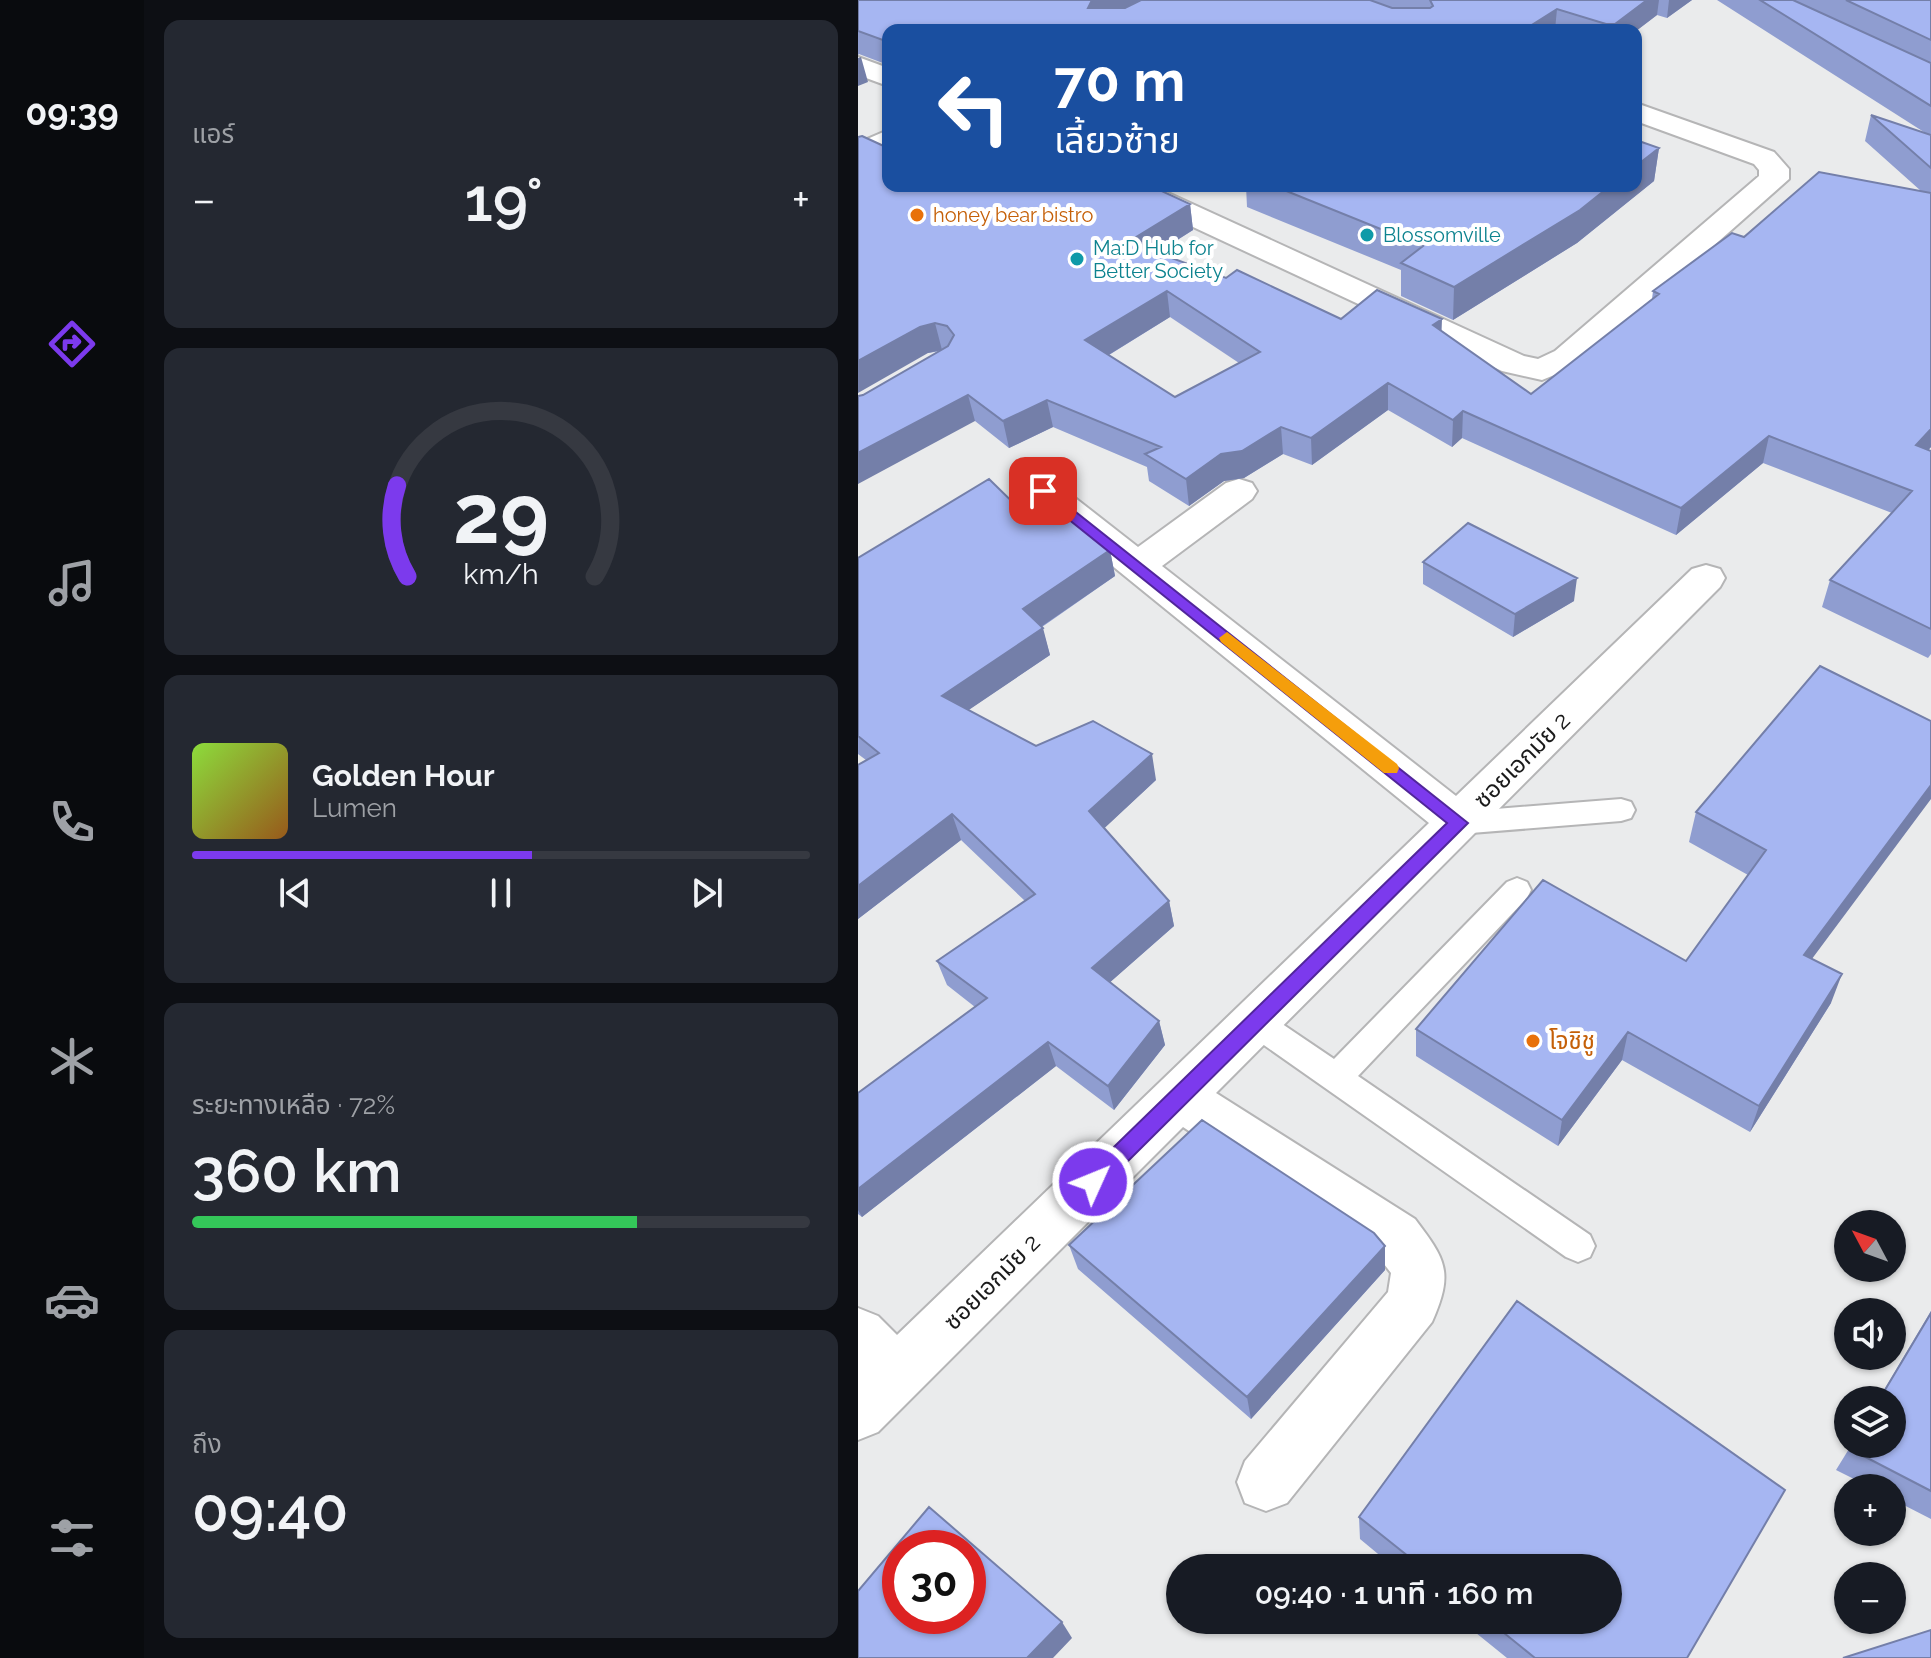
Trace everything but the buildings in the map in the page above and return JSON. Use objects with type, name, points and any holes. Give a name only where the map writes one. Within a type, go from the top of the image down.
[{"type":"street","points":[[858,65],[882,75]]},
{"type":"street","points":[[1142,192],[1514,364],[1542,370],[1567,358],[1774,179],[1774,169],[1764,158],[1642,113]]},
{"type":"street","points":[[858,154],[882,142]]},
{"type":"street","points":[[1043,491],[1459,823]]},
{"type":"street","points":[[1137,566],[1239,491]]},
{"type":"street","name":"ซอยเอกมัย 2","points":[[858,1412],[1706,578]]},
{"type":"street","points":[[1179,1097],[1396,1237],[1419,1267],[1413,1303],[1266,1482]]},
{"type":"street","points":[[858,1335],[898,1374]]},
{"type":"lane","points":[[1459,823],[1621,810]]},
{"type":"lane","points":[[1336,1078],[1517,890]]},
{"type":"lane","points":[[1255,1022],[1578,1246]]},
{"type":"slow traffic","points":[[1227,638],[1391,768]]},
{"type":"place","name":"honey bear bistro","points":[[917,215]]},
{"type":"place","name":"Blossomville","points":[[1367,235]]},
{"type":"place","name":"Ma:D Hub for Better Society","points":[[1077,259]]},
{"type":"place","name":"โจชิชู","points":[[1533,1041]]},
{"type":"route","points":[[1043,491],[1459,823],[1093,1182]]}]
